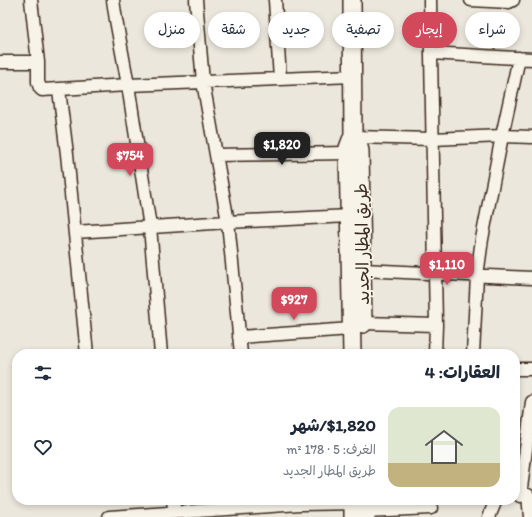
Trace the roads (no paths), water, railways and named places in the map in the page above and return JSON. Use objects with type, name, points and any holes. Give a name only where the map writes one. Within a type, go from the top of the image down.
[{"type":"street","points":[[31,0],[38,62],[38,82],[42,90],[353,76]]},
{"type":"street","points":[[113,0],[150,227],[161,349]]},
{"type":"street","points":[[196,0],[202,82],[228,222],[240,349]]},
{"type":"street","points":[[275,0],[280,79]]},
{"type":"street","name":"طريق المطار الجديد","points":[[352,0],[353,137],[349,144],[348,153],[349,216],[357,326],[363,349]]},
{"type":"street","points":[[430,0],[435,349]]},
{"type":"street","points":[[471,0],[509,2],[513,0]]},
{"type":"street","points":[[431,54],[532,59]]},
{"type":"street","points":[[472,349],[477,276],[482,239],[519,58]]},
{"type":"street","points":[[0,62],[38,62]]},
{"type":"street","points":[[59,90],[87,349]]},
{"type":"street","points":[[353,137],[432,139],[502,136],[532,137]]},
{"type":"street","name":"طريق المطار الجديد","points":[[353,137],[358,143],[360,151],[362,270],[357,326],[353,349]]},
{"type":"street","points":[[216,155],[348,153]]},
{"type":"street","points":[[75,232],[349,216]]},
{"type":"street","points":[[362,270],[532,278]]},
{"type":"street","points":[[239,337],[357,326],[436,325]]},
{"type":"street","points":[[520,370],[532,369]]},
{"type":"street","points":[[530,517],[524,496],[532,402]]},
{"type":"street","points":[[173,505],[174,515]]},
{"type":"street","points":[[109,517],[174,515],[278,505]]},
{"type":"street","points":[[336,505],[360,507],[431,508]]},
{"type":"street","points":[[489,517],[494,505]]}]
